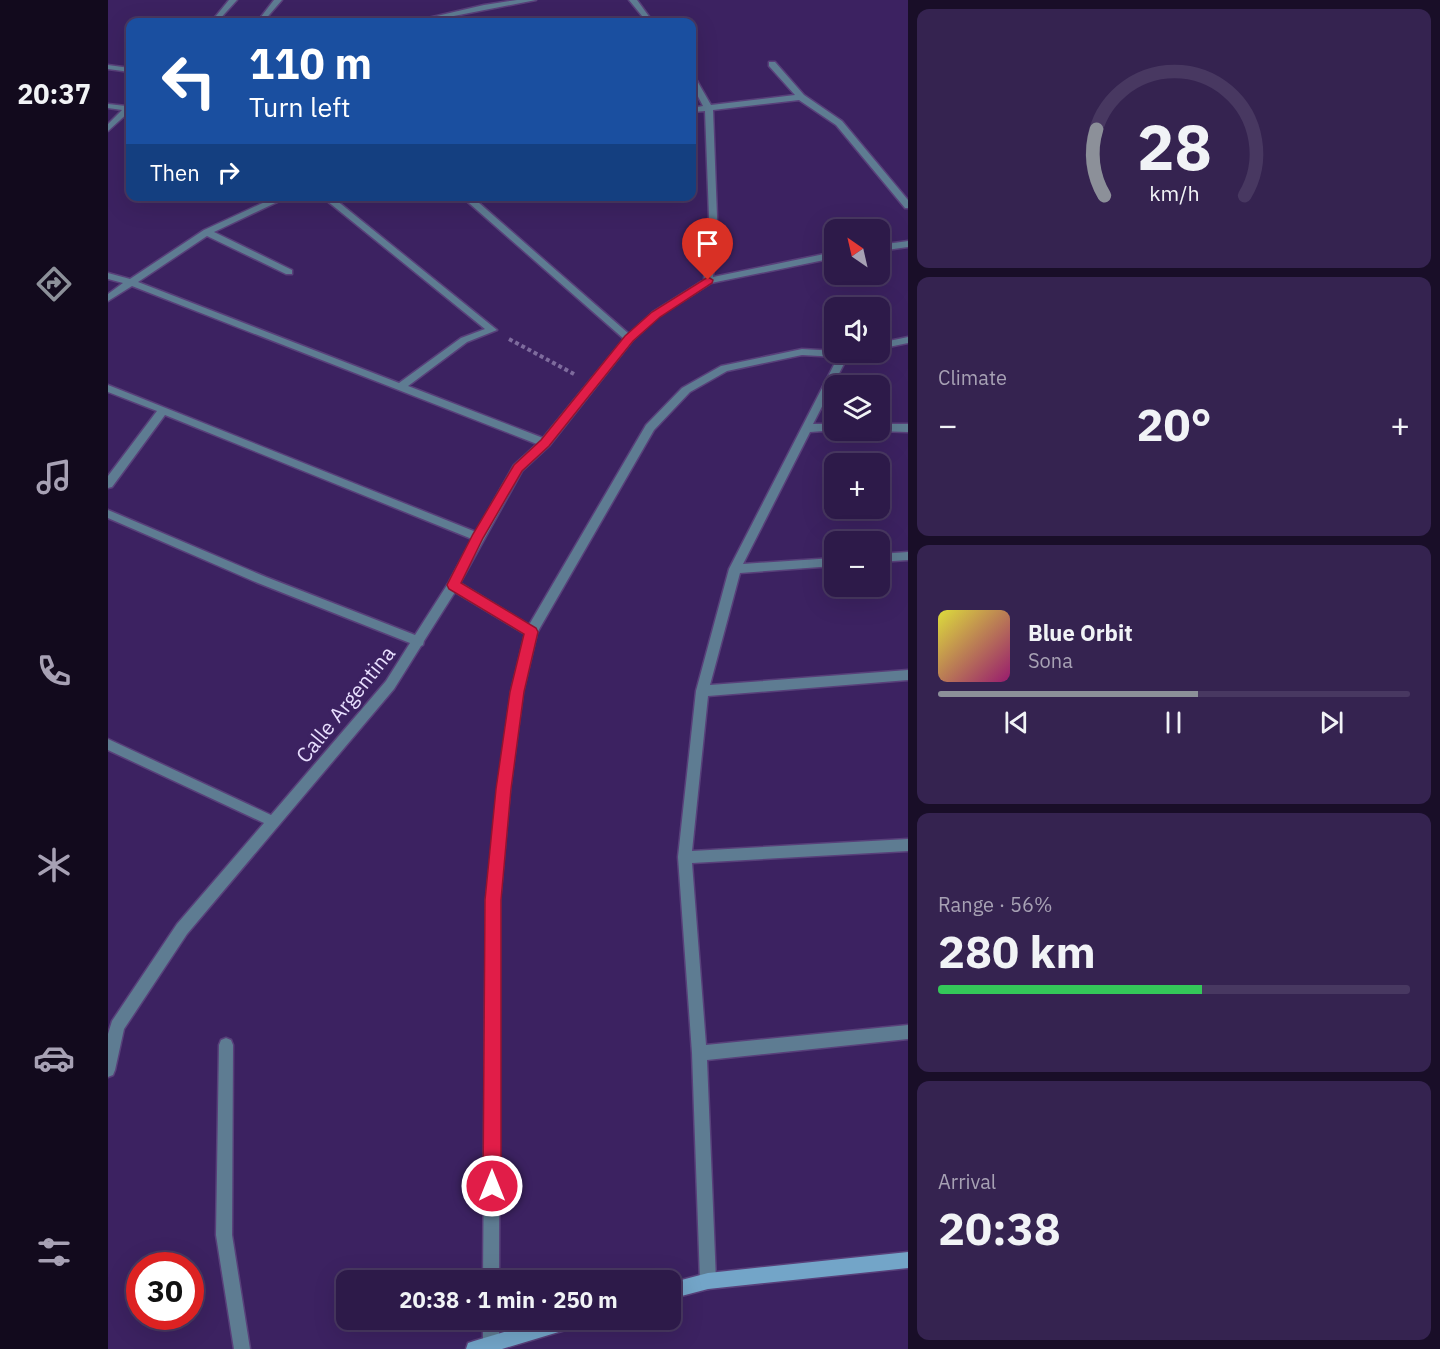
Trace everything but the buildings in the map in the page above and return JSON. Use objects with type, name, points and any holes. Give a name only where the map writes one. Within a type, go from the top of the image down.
[{"type":"main road","points":[[681,1288],[708,1281],[908,1260]]},
{"type":"main road","points":[[474,1349],[538,1330]]},
{"type":"street","points":[[217,18],[233,0]]},
{"type":"street","points":[[263,18],[278,0]]},
{"type":"street","points":[[433,18],[532,0]]},
{"type":"street","points":[[633,0],[647,18]]},
{"type":"street","points":[[772,64],[801,97],[839,123],[908,206]]},
{"type":"street","points":[[108,67],[126,69]]},
{"type":"street","points":[[696,86],[710,109],[713,217],[708,280]]},
{"type":"street","points":[[696,110],[801,97]]},
{"type":"street","points":[[108,106],[126,108]]},
{"type":"street","points":[[108,129],[126,112]]},
{"type":"street","points":[[108,298],[207,232],[275,201]]},
{"type":"street","points":[[331,201],[492,330]]},
{"type":"street","points":[[471,201],[629,339]]},
{"type":"street","points":[[207,232],[289,272]]},
{"type":"street","points":[[890,246],[908,244]]},
{"type":"street","name":"Calle Argentina","points":[[108,1070],[113,1025],[182,929],[390,685],[453,585],[518,468],[545,443],[629,339],[656,314],[708,280],[824,257]]},
{"type":"street","points":[[108,276],[132,283],[402,386],[545,443]]},
{"type":"street","points":[[402,386],[464,340],[492,330]]},
{"type":"street","points":[[890,344],[908,340]]},
{"type":"street","points":[[491,1270],[493,900],[517,692],[531,632],[650,428],[686,390],[724,369],[802,352],[824,352]]},
{"type":"street","points":[[708,1281],[699,1053],[685,857],[702,691],[735,569],[842,363]]},
{"type":"street","points":[[108,388],[478,537]]},
{"type":"street","points":[[108,484],[163,410]]},
{"type":"street","points":[[807,428],[824,428]]},
{"type":"street","points":[[890,428],[908,428]]},
{"type":"street","points":[[108,514],[262,580],[419,642]]},
{"type":"street","points":[[890,557],[908,556]]},
{"type":"street","points":[[735,569],[824,563]]},
{"type":"street","points":[[453,585],[531,632]]},
{"type":"street","points":[[702,691],[908,675]]},
{"type":"street","points":[[108,744],[274,822]]},
{"type":"street","points":[[685,857],[908,845]]},
{"type":"street","points":[[699,1053],[908,1032]]},
{"type":"street","points":[[226,1045],[224,1235],[242,1349]]},
{"type":"street","points":[[491,1330],[491,1344]]},
{"type":"path","points":[[492,330],[594,384]]},
{"type":"route","points":[[492,1186],[493,900],[517,692],[531,632],[453,585],[518,468],[545,443],[629,339],[656,314],[708,280]]}]
